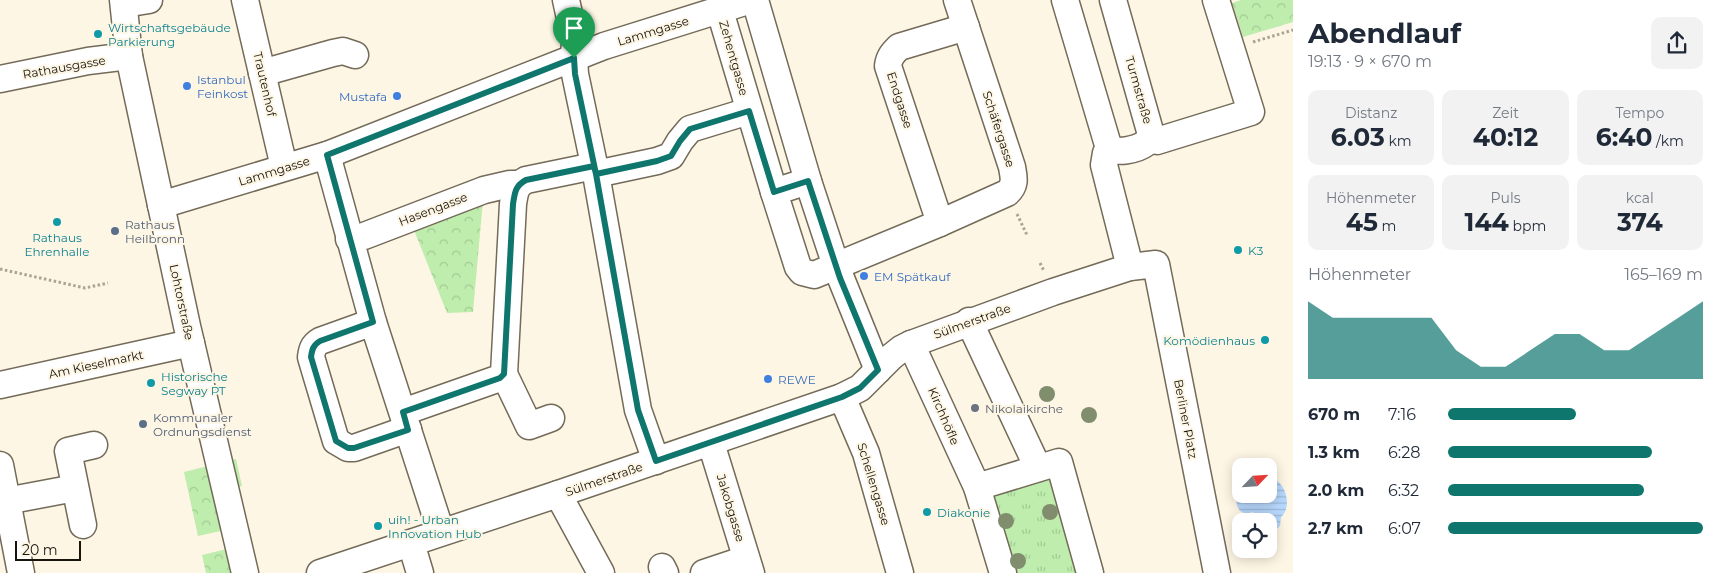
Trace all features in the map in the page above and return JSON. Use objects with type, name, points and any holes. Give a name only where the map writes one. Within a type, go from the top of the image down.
[{"type":"street","name":"Trautenhof","points":[[245,0],[284,167]]},
{"type":"street","points":[[566,0],[575,41],[576,81],[595,170],[638,410],[656,461]]},
{"type":"street","name":"Lammgasse","points":[[161,205],[327,155],[604,46],[752,0]]},
{"type":"street","points":[[756,0],[808,181],[836,266],[878,370]]},
{"type":"street","name":"Schäfergasse","points":[[836,266],[940,223],[1007,193],[1012,188],[1015,180],[1012,167],[957,0]]},
{"type":"street","points":[[1065,0],[1110,148],[1106,153],[1104,166],[1130,267]]},
{"type":"street","name":"Turmstraße","points":[[1110,148],[1116,151],[1124,151],[1145,143],[1149,139],[1150,131],[1113,0]]},
{"type":"street","points":[[1149,139],[1157,141],[1251,112],[1216,0]]},
{"type":"street","name":"Lohtorstraße","points":[[132,1],[129,56],[191,343],[245,573]]},
{"type":"street","name":"Zehentgasse","points":[[720,11],[749,111],[798,266],[802,272],[814,275],[836,266]]},
{"type":"street","name":"Endgasse","points":[[940,223],[888,66],[893,52],[899,47],[966,26]]},
{"type":"street","points":[[262,72],[343,51],[355,55]]},
{"type":"street","name":"Rathausgasse","points":[[0,79],[88,61],[129,56]]},
{"type":"street","name":"Hasengasse","points":[[350,239],[364,236],[484,190],[510,184],[519,184],[526,180],[657,161],[671,156],[690,129],[749,111]]},
{"type":"street","points":[[327,155],[373,322],[441,532]]},
{"type":"street","points":[[774,192],[808,181]]},
{"type":"street","points":[[519,184],[515,192],[513,204],[504,374],[528,426],[551,418]]},
{"type":"street","name":"Sülmerstraße","points":[[320,573],[842,397],[860,388],[901,349],[912,344],[969,321],[1053,292],[1130,267],[1156,264]]},
{"type":"street","name":"Berliner Platz","points":[[1156,264],[1218,573]]},
{"type":"street","points":[[969,321],[1038,468]]},
{"type":"street","points":[[373,322],[320,341],[315,344],[312,350],[311,357],[336,441],[348,448],[354,448],[405,421],[500,378],[504,374]]},
{"type":"street","name":"Am Kieselmarkt","points":[[0,386],[191,343]]},
{"type":"street","name":"Kirchhöfle","points":[[912,344],[977,488],[1003,573]]},
{"type":"street","name":"Schellengasse","points":[[842,397],[866,453],[900,573]]},
{"type":"street","name":"Jakobgasse","points":[[712,442],[746,559]]},
{"type":"street","points":[[83,525],[68,451],[94,445]]},
{"type":"street","points":[[977,488],[1059,462],[1090,573]]},
{"type":"street","points":[[0,465],[6,501],[6,536],[21,573]]},
{"type":"street","points":[[6,501],[75,488]]},
{"type":"street","points":[[558,494],[599,570]]},
{"type":"street","points":[[411,543],[420,573]]},
{"type":"street","points":[[704,573],[746,559]]},
{"type":"path","points":[[1231,48],[1293,30]]},
{"type":"path","points":[[0,269],[85,288],[108,283]]},
{"type":"green space","points":[[1241,0],[1293,0],[1293,22],[1243,37],[1232,3]]},
{"type":"green space","points":[[483,200],[473,312],[447,313],[414,230]]},
{"type":"green space","points":[[236,459],[242,486],[217,492],[225,530],[198,536],[184,472]]},
{"type":"green space","points":[[1053,472],[1083,573],[1010,573],[986,492]]},
{"type":"green space","points":[[231,548],[233,573],[206,573],[202,555]]},
{"type":"water","points":[[1278,481],[1286,494],[1287,507],[1281,517],[1280,526],[1277,528],[1277,513],[1243,513],[1237,503],[1277,503]]},
{"type":"place","name":"Wirtschaftsgebäude Parkierung","points":[[98,34]]},
{"type":"place","name":"Istanbul Feinkost","points":[[187,86]]},
{"type":"place","name":"Mustafa","points":[[397,96]]},
{"type":"place","name":"Rathaus Ehrenhalle","points":[[57,222]]},
{"type":"place","name":"Rathaus Heilbronn","points":[[115,231]]},
{"type":"place","name":"K3","points":[[1238,250]]},
{"type":"place","name":"EM Spätkauf","points":[[864,276]]},
{"type":"place","name":"Komödienhaus","points":[[1265,340]]},
{"type":"place","name":"REWE","points":[[768,379]]},
{"type":"place","name":"Historische Segway PT","points":[[151,383]]},
{"type":"place","name":"Nikolaikirche","points":[[975,408]]},
{"type":"place","name":"Kommunaler Ordnungsdienst","points":[[143,424]]},
{"type":"place","name":"Diakonie","points":[[927,512]]},
{"type":"place","name":"uih! - Urban Innovation Hub","points":[[378,526]]},
{"type":"route","points":[[574,58],[327,155],[373,322],[320,341],[315,344],[312,350],[311,357],[336,441],[340,444],[348,448],[354,448],[408,430],[403,412],[500,378],[504,374],[513,204],[515,192],[519,184],[526,180],[594,166],[596,174],[657,161],[671,156],[684,134],[690,129],[749,111],[774,192],[808,181],[840,278],[878,370],[860,388],[842,397],[656,461],[638,410],[596,174],[578,94],[574,58]]}]
